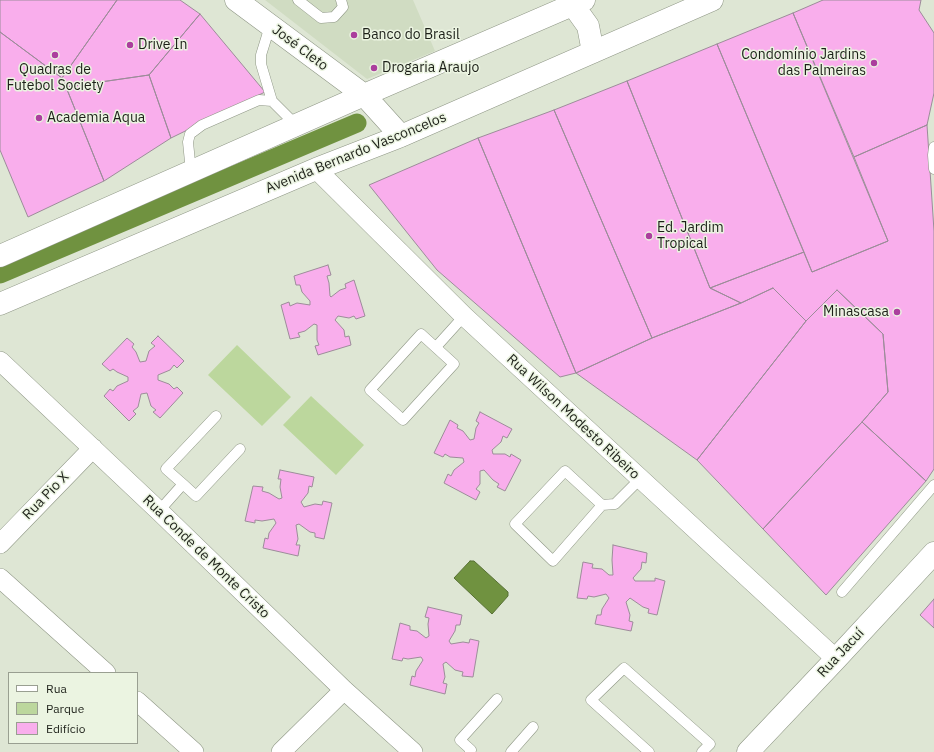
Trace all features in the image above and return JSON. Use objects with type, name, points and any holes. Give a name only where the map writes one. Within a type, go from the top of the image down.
[{"type":"main road","name":"José Cleto","points":[[236,0],[364,95],[402,136]]},
{"type":"main road","name":"Avenida Bernardo Vasconcelos","points":[[0,304],[316,169],[402,136],[711,0]]},
{"type":"main road","points":[[0,256],[578,2],[588,26],[593,52]]},
{"type":"main road","name":"Rua Jacuí","points":[[748,752],[934,553]]},
{"type":"street","name":"Rua Wilson Modesto Ribeiro","points":[[316,169],[464,316],[836,659]]},
{"type":"street","name":"Rua Conde de Monte Cristo","points":[[0,361],[159,511],[344,690],[413,752]]},
{"type":"street","name":"Rua Pio X","points":[[0,544],[93,448]]},
{"type":"street","points":[[0,578],[105,672]]},
{"type":"street","points":[[280,752],[344,690]]},
{"type":"street","points":[[138,702],[194,752]]},
{"type":"lane","points":[[298,0],[321,18],[334,17],[343,7],[341,0]]},
{"type":"lane","points":[[270,26],[261,55],[261,64],[272,101],[296,125]]},
{"type":"lane","points":[[192,172],[188,142],[190,134],[202,125],[259,100],[272,101]]},
{"type":"lane","points":[[934,147],[934,169]]},
{"type":"lane","points":[[436,347],[464,316]]},
{"type":"lane","points":[[421,334],[436,347],[454,364],[403,420],[370,390],[421,334]]},
{"type":"lane","points":[[216,416],[166,469],[196,496],[240,448]]},
{"type":"lane","points":[[602,505],[565,471],[515,524],[553,561],[602,505],[614,504],[640,479]]},
{"type":"lane","points":[[159,511],[183,484]]},
{"type":"lane","points":[[842,592],[934,485]]},
{"type":"lane","points":[[649,752],[591,700],[624,668],[710,744],[702,752]]},
{"type":"lane","points":[[471,751],[460,740],[497,699]]},
{"type":"lane","points":[[511,752],[533,727]]},
{"type":"shaded area","points":[[265,0],[413,0],[435,51],[367,79]]},
{"type":"shaded area","points":[[470,561],[474,561],[508,592],[508,596],[492,614],[454,578]]},
{"type":"green space","points":[[237,345],[291,397],[262,426],[208,375]]},
{"type":"green space","points":[[311,396],[364,445],[336,475],[283,425]]},
{"type":"building","name":"Quadras de Futebol Society","points":[[0,0],[117,0],[62,78],[0,32]]},
{"type":"building","name":"Drive In","points":[[117,0],[180,0],[200,14],[149,75],[66,87],[62,78]]},
{"type":"building","name":"Condomínio Jardins das Palmeiras","points":[[823,0],[921,0],[919,10],[934,33],[934,93],[927,125],[854,157],[793,13]]},
{"type":"building","points":[[793,13],[888,241],[812,272],[717,44]]},
{"type":"building","points":[[200,14],[265,92],[171,138],[149,75]]},
{"type":"building","name":"Academia Aqua","points":[[0,32],[62,78],[104,181],[28,217],[0,150]]},
{"type":"building","points":[[717,44],[804,252],[710,288],[627,81]]},
{"type":"building","points":[[149,75],[171,138],[104,181],[66,87]]},
{"type":"building","name":"Ed. Jardim Tropical","points":[[627,81],[710,288],[741,303],[652,338],[554,110]]},
{"type":"building","points":[[554,110],[652,338],[576,373],[478,138]]},
{"type":"building","name":"Minascasa","points":[[927,125],[934,231],[934,469],[926,481],[862,422],[888,392],[883,334],[837,290],[806,321],[773,288],[741,303],[710,288],[804,252],[812,272],[888,241],[854,157]]},
{"type":"building","points":[[478,138],[576,373],[560,377],[437,270],[369,185]]},
{"type":"building","points":[[328,265],[331,275],[327,276],[330,296],[331,297],[340,290],[346,288],[345,284],[354,280],[365,316],[356,319],[354,316],[349,318],[338,316],[335,320],[344,330],[345,337],[349,336],[351,345],[318,355],[315,346],[319,345],[317,340],[317,325],[314,324],[305,331],[298,333],[300,337],[290,339],[281,305],[289,302],[290,306],[297,303],[310,305],[310,301],[302,292],[300,285],[296,285],[294,276]]},
{"type":"building","points":[[773,288],[806,321],[697,460],[576,373],[652,338],[741,303]]},
{"type":"building","points":[[837,290],[883,334],[888,392],[763,529],[697,460],[806,321]]},
{"type":"building","points":[[158,336],[184,361],[177,368],[174,365],[170,370],[158,375],[158,380],[169,384],[174,389],[177,387],[183,393],[160,418],[153,412],[156,410],[151,406],[147,393],[141,394],[138,407],[133,411],[136,414],[129,421],[104,396],[110,389],[113,391],[117,386],[128,381],[128,377],[113,369],[110,371],[102,364],[127,338],[134,344],[132,347],[140,362],[146,361],[149,351],[155,346],[151,343]]},
{"type":"building","points":[[480,412],[512,429],[507,438],[503,436],[501,442],[492,450],[493,454],[505,454],[510,457],[511,454],[521,460],[505,491],[497,487],[499,484],[484,470],[480,471],[480,484],[476,489],[480,492],[476,500],[444,483],[448,474],[451,476],[454,470],[464,462],[463,458],[450,457],[445,454],[443,457],[434,453],[450,420],[458,425],[457,428],[463,431],[470,440],[474,439],[476,428],[479,423],[476,421]]},
{"type":"building","points":[[862,422],[926,481],[826,595],[763,529]]},
{"type":"building","points":[[280,470],[314,477],[312,487],[309,486],[308,493],[301,502],[304,507],[315,504],[322,505],[323,501],[332,503],[324,539],[315,537],[315,533],[310,532],[299,524],[296,525],[298,539],[296,545],[300,545],[298,556],[263,548],[265,538],[268,539],[269,533],[276,523],[274,519],[262,521],[255,520],[255,523],[245,521],[253,486],[263,487],[262,491],[279,499],[282,498],[280,487],[281,479],[278,479]]},
{"type":"building","points":[[613,545],[647,553],[646,563],[642,562],[641,569],[633,578],[635,581],[655,581],[655,578],[665,581],[657,615],[648,613],[649,609],[643,607],[630,598],[626,602],[630,615],[629,621],[633,622],[631,631],[595,624],[597,615],[601,615],[602,609],[609,598],[606,594],[594,597],[588,596],[587,599],[577,598],[583,562],[593,564],[592,568],[602,569],[609,575],[613,575]]},
{"type":"building","points":[[934,599],[934,628],[920,615]]},
{"type":"building","points":[[428,607],[462,615],[460,625],[456,625],[455,631],[449,641],[451,644],[463,642],[469,643],[470,639],[479,641],[473,677],[462,676],[463,672],[455,670],[446,662],[443,664],[445,677],[443,683],[447,684],[445,694],[410,685],[412,676],[415,677],[416,671],[423,660],[421,657],[408,659],[403,658],[402,661],[392,659],[400,623],[410,626],[410,630],[417,631],[426,638],[429,636],[429,618],[425,617]]},
{"type":"waterway","points":[[0,274],[357,123]]},
{"type":"place","name":"Banco do Brasil","points":[[354,35]]},
{"type":"place","name":"Drive In","points":[[130,45]]},
{"type":"place","name":"Quadras de Futebol Society","points":[[55,55]]},
{"type":"place","name":"Condomínio Jardins das Palmeiras","points":[[874,63]]},
{"type":"place","name":"Drogaria Araujo","points":[[374,68]]},
{"type":"place","name":"Academia Aqua","points":[[39,118]]},
{"type":"place","name":"Ed. Jardim Tropical","points":[[649,236]]},
{"type":"place","name":"Minascasa","points":[[897,312]]}]
